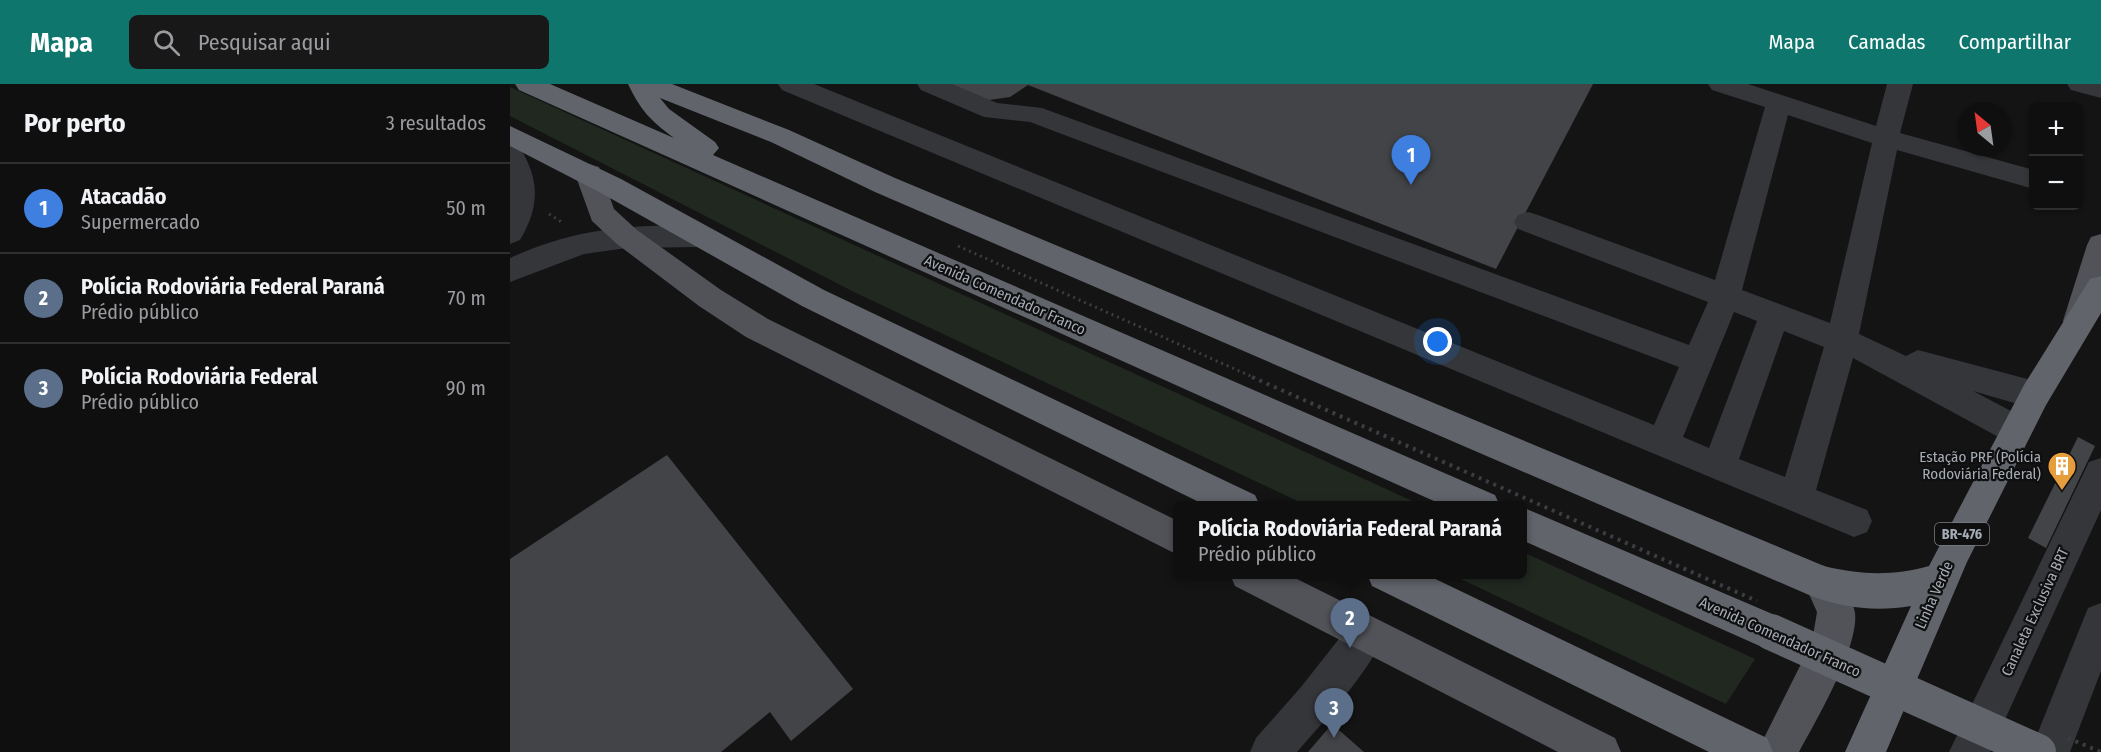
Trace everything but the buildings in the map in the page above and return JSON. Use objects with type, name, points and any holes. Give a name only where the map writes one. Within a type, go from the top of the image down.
[{"type":"highway","name":"Avenida Comendador Franco","points":[[528,84],[1472,501]]},
{"type":"highway","points":[[641,84],[651,105],[660,115],[761,188]]},
{"type":"highway","points":[[649,84],[761,128],[885,185],[1822,583],[1847,591],[1894,593],[1939,581]]},
{"type":"highway","points":[[510,135],[589,174],[813,298],[1233,501]]},
{"type":"highway","name":"Linha Verde","points":[[1865,752],[1939,581],[2035,395],[2101,287]]},
{"type":"highway","name":"Avenida Comendador Franco","points":[[1527,525],[1769,619],[2049,746]]},
{"type":"highway","points":[[1395,579],[1753,752]]},
{"type":"main road","points":[[589,174],[602,214],[627,237],[710,298],[757,328],[1173,536]]},
{"type":"main road","points":[[2076,325],[2101,245]]},
{"type":"main road","points":[[1258,579],[1601,752]]},
{"type":"main road","points":[[1777,752],[1819,673],[1835,628],[1836,613],[1822,583]]},
{"type":"street","points":[[791,84],[1854,521]]},
{"type":"street","points":[[930,84],[993,111],[1033,114],[1698,361]]},
{"type":"street","points":[[1721,84],[1886,138],[2029,179]]},
{"type":"street","points":[[1796,498],[1853,345],[1886,138],[1900,84]]},
{"type":"street","points":[[2080,84],[2101,90]]},
{"type":"street","points":[[1663,444],[1725,297],[1779,102]]},
{"type":"street","points":[[510,152],[523,187],[523,200],[510,233]]},
{"type":"street","points":[[1528,222],[1853,345],[2035,395]]},
{"type":"street","points":[[510,271],[582,243],[627,237],[700,236]]},
{"type":"street","points":[[1719,467],[1774,315]]},
{"type":"street","points":[[1853,345],[2016,430]]},
{"type":"street","name":"Canaleta Exclusiva BRT","points":[[1969,752],[2101,473]]},
{"type":"street","points":[[2049,746],[2101,621]]},
{"type":"street","points":[[1270,752],[1315,701],[1366,634]]},
{"type":"path","points":[[545,211],[572,229]]},
{"type":"path","points":[[958,246],[1512,501]]},
{"type":"path","points":[[1527,508],[1769,619]]},
{"type":"path","points":[[2049,746],[2101,752]]},
{"type":"shaded area","points":[[510,87],[1412,501],[1298,501],[858,294],[510,116]]},
{"type":"shaded area","points":[[1527,554],[1755,659],[1726,704],[1460,579],[1527,579]]},
{"type":"place","name":"Atacadão","points":[[1411,185]]},
{"type":"place","name":"Estação PRF (Polícia Rodoviária Federal)","points":[[2062,492]]},
{"type":"place","name":"Polícia Rodoviária Federal Paraná","points":[[1350,648]]},
{"type":"place","name":"Polícia Rodoviária Federal","points":[[1334,738]]}]
